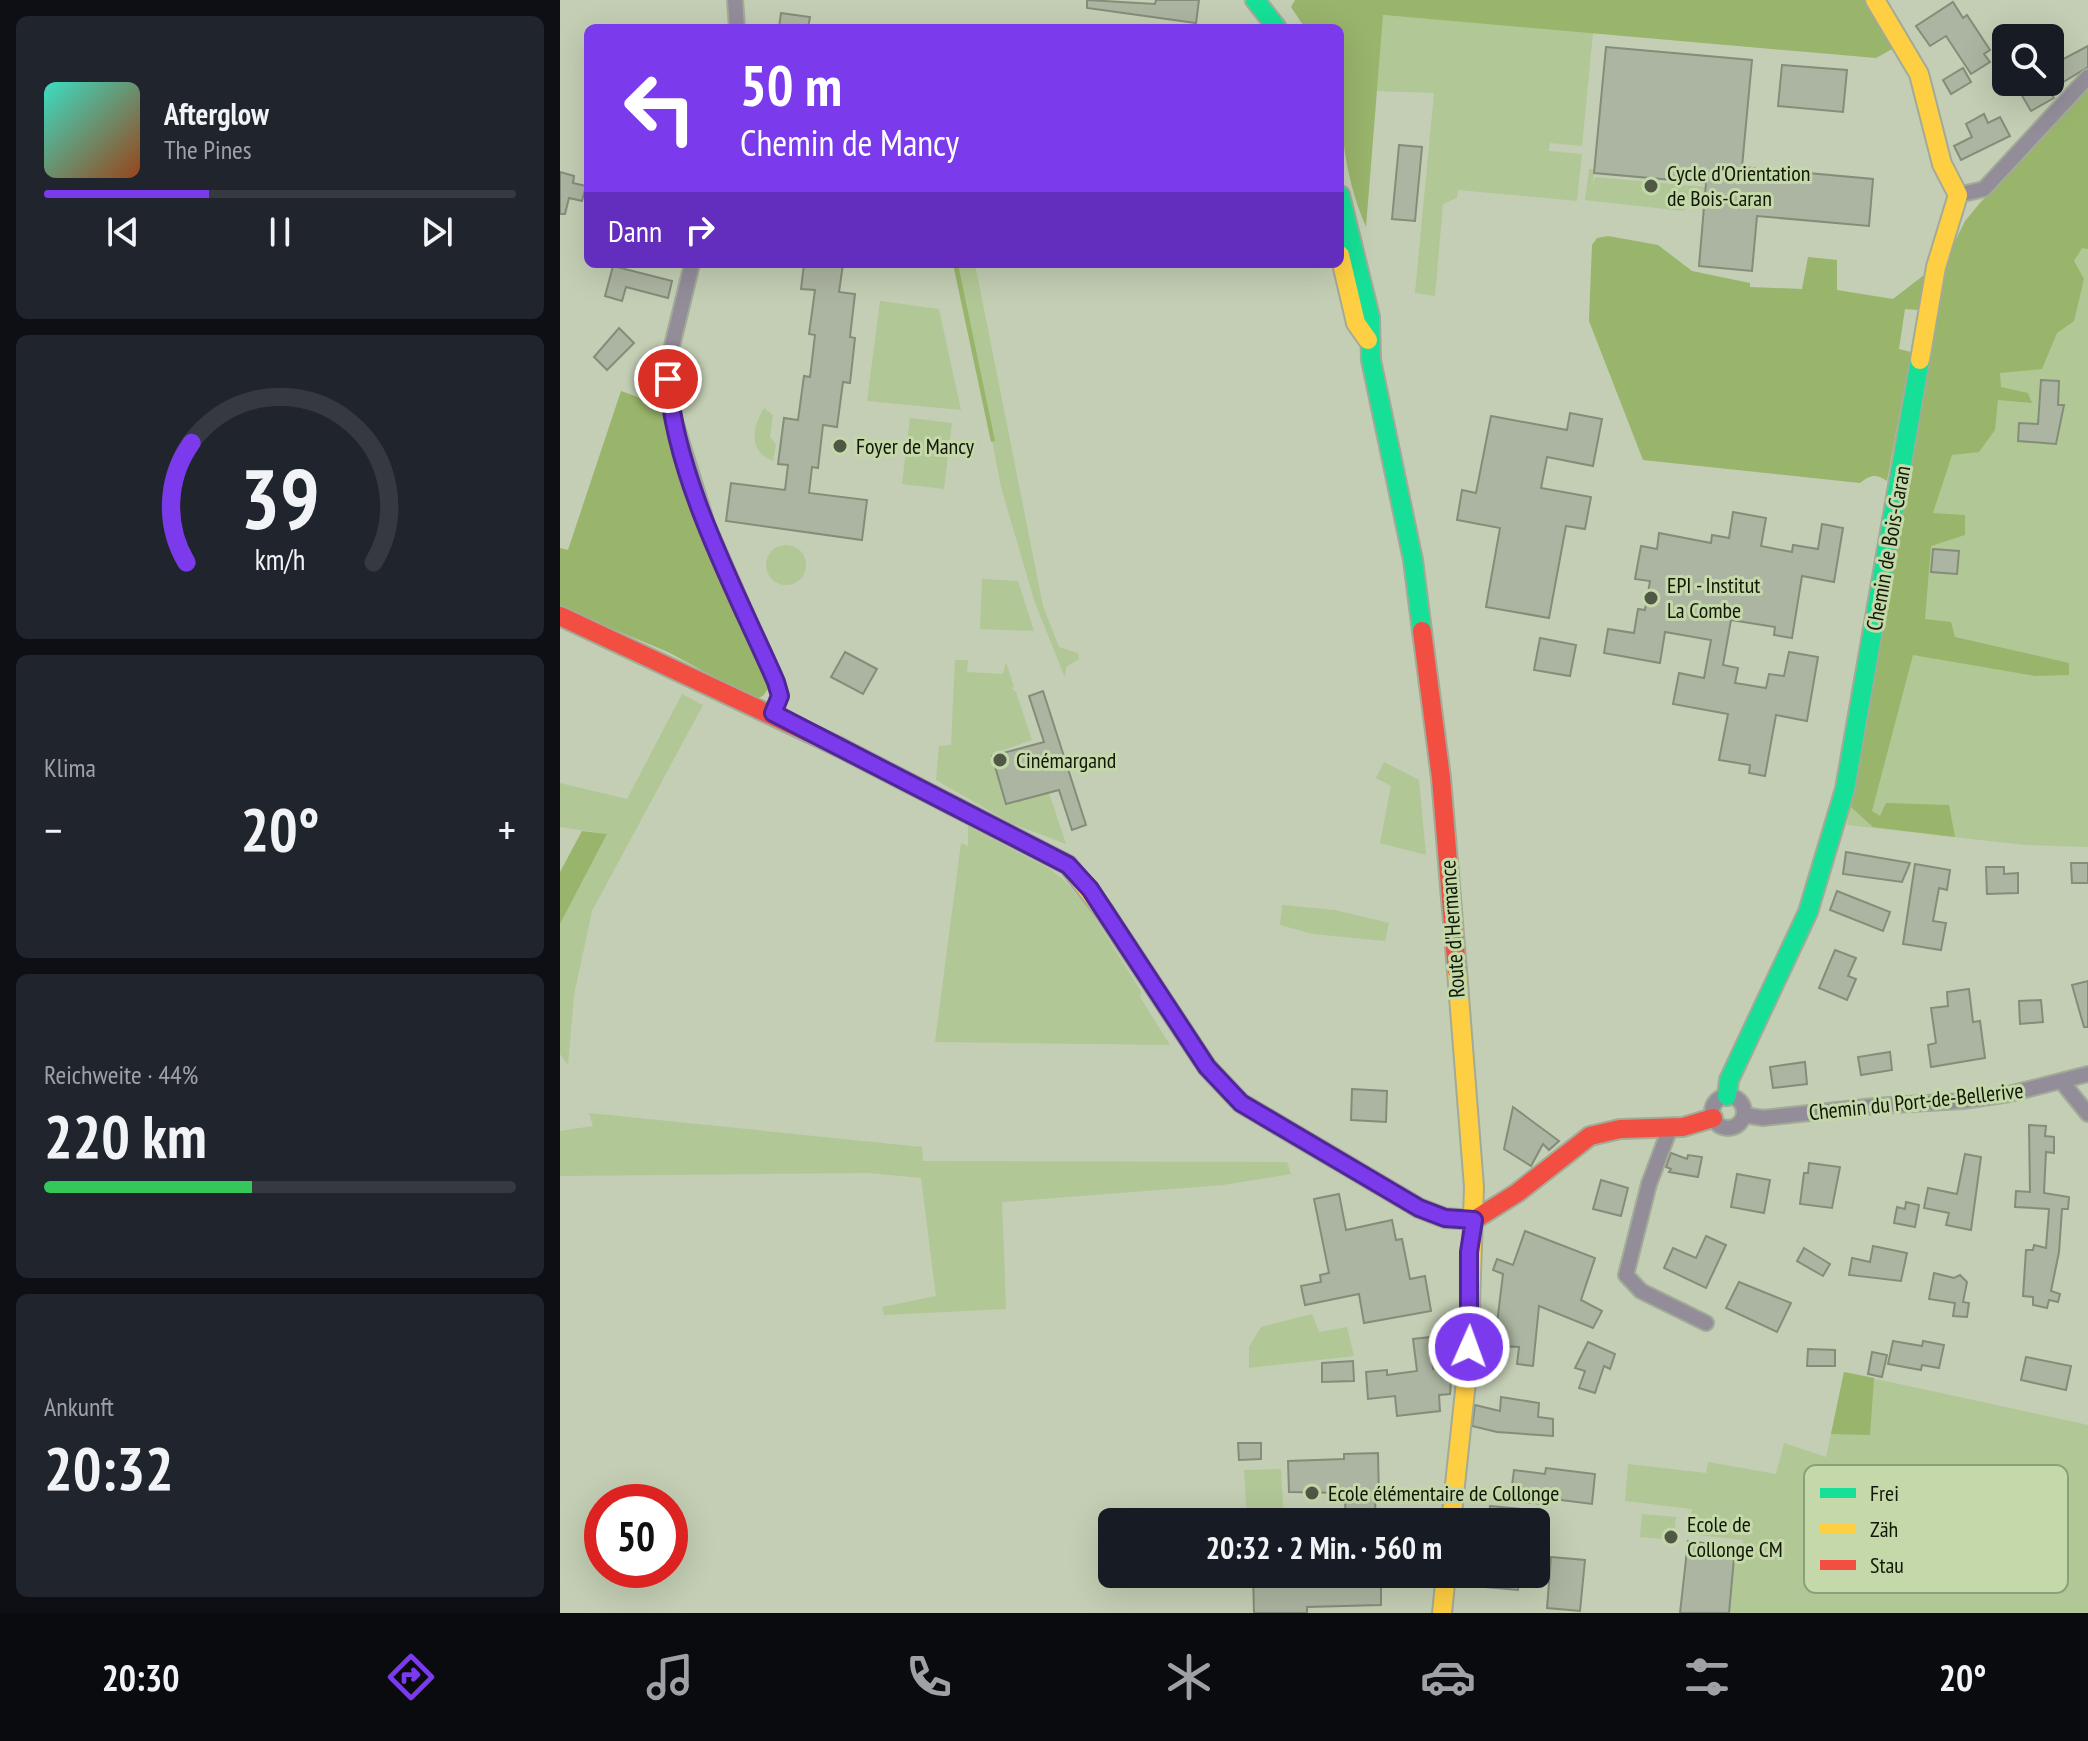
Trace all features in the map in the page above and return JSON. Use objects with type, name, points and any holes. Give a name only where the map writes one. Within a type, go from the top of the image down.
[{"type":"street","points":[[735,0],[737,24]]},
{"type":"street","points":[[1255,0],[1274,24]]},
{"type":"street","points":[[1875,0],[1919,74],[1942,164],[1958,195],[1984,189],[2088,77]]},
{"type":"street","name":"Chemin de Bois-Caran","points":[[1727,1096],[1729,1080],[1808,912],[1845,789],[1936,267],[1958,195]]},
{"type":"street","name":"Route d'Hermance","points":[[1344,211],[1370,317],[1368,340],[1413,560],[1433,702],[1474,1187],[1474,1220],[1469,1252],[1468,1363],[1452,1508]]},
{"type":"street","points":[[691,268],[671,350],[670,405],[707,524],[776,682],[780,696],[773,713]]},
{"type":"street","name":"Route d'Hermance","points":[[1343,268],[1356,323],[1368,340]]},
{"type":"street","points":[[560,616],[773,713],[1068,865],[1090,889],[1207,1067],[1241,1103],[1419,1208],[1445,1218],[1474,1220],[1513,1197],[1569,1150],[1591,1136],[1619,1129],[1670,1128],[1713,1118]]},
{"type":"street","name":"Chemin du Port-de-Bellerive","points":[[1744,1115],[1763,1118],[1874,1106],[1963,1101],[2088,1074]]},
{"type":"street","points":[[2062,1082],[2088,1114]]},
{"type":"street","points":[[1727,1096],[1739,1100],[1744,1115],[1738,1124],[1729,1128],[1719,1125],[1713,1118],[1715,1103],[1727,1096]]},
{"type":"street","points":[[1670,1128],[1649,1184],[1626,1275],[1641,1291],[1706,1323]]},
{"type":"street","points":[[1442,1613],[1445,1588]]},
{"type":"green space","points":[[1295,0],[1864,0],[1894,48],[1876,58],[1383,15],[1366,227],[1350,177],[1344,145],[1344,24],[1302,24],[1291,7]]},
{"type":"green space","points":[[1382,15],[1593,33],[1582,146],[1550,143],[1549,151],[1582,154],[1577,201],[1458,190],[1457,198],[1443,204],[1435,296],[1415,293],[1434,93],[1377,91]]},
{"type":"green space","points":[[2088,89],[2088,847],[2024,845],[1847,825],[1956,237],[1980,203]]},
{"type":"green space","points":[[2088,89],[2088,249],[2082,248],[2074,261],[2084,279],[2074,321],[2057,333],[2042,369],[2000,373],[2001,387],[2028,393],[2032,403],[1998,400],[1995,430],[1979,452],[1952,455],[1933,513],[1965,515],[1965,535],[1931,546],[1925,619],[1951,622],[1955,637],[2069,663],[2069,675],[2035,676],[1913,655],[1872,811],[1880,816],[1886,803],[1949,805],[1955,837],[1873,827],[1851,807],[1949,254],[1965,221],[1980,203]]},
{"type":"green space","points":[[1589,169],[1594,169],[1593,184],[1595,177],[1706,187],[1704,201],[1686,199],[1684,211],[1585,200]]},
{"type":"green space","points":[[1608,236],[1658,245],[1692,271],[1750,283],[1750,287],[1802,289],[1808,257],[1837,260],[1837,290],[1893,299],[1924,275],[1918,310],[1905,309],[1899,349],[1911,352],[1887,481],[1873,476],[1860,483],[1643,460],[1589,321],[1592,245],[1597,238]]},
{"type":"green space","points":[[954,268],[959,268],[995,441],[991,442]]},
{"type":"green space","points":[[959,268],[976,268],[1043,606],[1059,647],[1078,653],[1079,659],[1066,667],[1065,678],[1034,600],[1001,487]]},
{"type":"green space","points":[[880,301],[939,309],[961,410],[867,401]]},
{"type":"green space","points":[[621,391],[662,406],[704,530],[770,686],[763,696],[755,699],[668,652],[560,607],[560,548],[568,550]]},
{"type":"green space","points":[[764,408],[773,415],[770,437],[776,445],[773,461],[765,457],[756,445],[755,431]]},
{"type":"green space","points":[[910,418],[952,423],[944,489],[902,484]]},
{"type":"green space","points":[[786,545],[800,551],[806,565],[800,579],[786,585],[772,579],[766,565],[772,551]]},
{"type":"green space","points":[[982,579],[1018,581],[1034,631],[980,629]]},
{"type":"green space","points":[[955,660],[968,660],[967,672],[1003,674],[1006,662],[1014,687],[1011,688],[1016,692],[1032,740],[992,754],[1006,804],[1049,793],[1066,844],[1011,823],[936,780],[939,746],[951,745]]},
{"type":"green space","points":[[682,694],[703,705],[592,911],[574,995],[568,1065],[560,1054],[560,924],[607,834],[560,827],[560,783],[627,799]]},
{"type":"green space","points":[[1384,762],[1419,780],[1426,855],[1380,843],[1391,786],[1376,778]]},
{"type":"green space","points":[[968,826],[1050,869],[1065,881],[1091,912],[1141,991],[1140,997],[1170,1045],[935,1042],[961,843],[968,846]]},
{"type":"green space","points":[[582,831],[607,834],[560,924],[560,872]]},
{"type":"green space","points":[[1282,905],[1335,910],[1389,923],[1385,941],[1313,934],[1280,925]]},
{"type":"green space","points":[[589,1113],[922,1147],[923,1161],[1287,1162],[1291,1174],[1223,1185],[1002,1202],[1006,1309],[884,1315],[882,1307],[936,1296],[921,1178],[869,1173],[560,1176],[560,1131],[593,1126]]},
{"type":"green space","points":[[1312,1314],[1319,1332],[1347,1327],[1354,1356],[1249,1368],[1249,1347],[1261,1327]]},
{"type":"green space","points":[[1844,1372],[2088,1425],[2088,1613],[1729,1613],[1735,1551],[1741,1552],[1743,1540],[1688,1534],[1692,1509],[1625,1501],[1628,1464],[1706,1473],[1708,1462],[1776,1474],[1784,1443],[1826,1457]]},
{"type":"green space","points":[[1844,1372],[1874,1378],[1870,1435],[1831,1434]]},
{"type":"green space","points":[[1281,1469],[1283,1508],[1246,1508],[1244,1470]]},
{"type":"green space","points":[[1642,1514],[1676,1517],[1674,1540],[1640,1537]]},
{"type":"building","points":[[1087,0],[1155,4],[1156,0],[1199,0],[1196,23],[1087,8]]},
{"type":"building","points":[[1953,2],[1963,18],[1967,15],[1990,50],[1984,54],[1990,62],[1971,74],[1946,36],[1930,46],[1916,26]]},
{"type":"building","points":[[781,13],[810,17],[809,24],[780,24]]},
{"type":"building","points":[[2088,46],[2088,67],[2064,82],[2064,59]]},
{"type":"building","points":[[1606,47],[1752,60],[1742,167],[1873,179],[1869,226],[1757,216],[1752,271],[1699,266],[1706,183],[1594,173]]},
{"type":"building","points":[[1782,65],[1847,70],[1843,112],[1778,106]]},
{"type":"building","points":[[1963,68],[1971,82],[1951,94],[1943,80]]},
{"type":"building","points":[[2022,96],[2053,96],[2054,98],[2031,111]]},
{"type":"building","points":[[1984,114],[1988,123],[2000,117],[2010,136],[1961,160],[1954,146],[1972,137],[1966,124]]},
{"type":"building","points":[[1399,145],[1422,147],[1415,221],[1392,219]]},
{"type":"building","points":[[560,172],[574,176],[573,183],[584,186],[584,194],[582,201],[569,198],[565,214],[560,214]]},
{"type":"building","points":[[612,268],[672,281],[668,298],[626,287],[622,301],[605,296]]},
{"type":"building","points":[[804,268],[842,268],[839,292],[855,294],[850,337],[855,338],[850,383],[843,382],[837,427],[823,425],[818,468],[812,467],[809,493],[867,500],[862,540],[726,521],[731,483],[785,490],[788,465],[778,464],[784,418],[798,420],[804,376],[810,377],[815,335],[809,334],[815,290],[801,289]]},
{"type":"building","points":[[619,328],[634,343],[607,370],[594,357]]},
{"type":"building","points":[[2041,380],[2059,381],[2058,405],[2064,405],[2056,444],[2018,441],[2019,423],[2038,424]]},
{"type":"building","points":[[1570,413],[1602,419],[1593,466],[1547,457],[1541,488],[1591,497],[1585,529],[1566,526],[1549,618],[1486,607],[1500,528],[1457,520],[1462,490],[1476,493],[1491,416],[1567,430]]},
{"type":"building","points":[[1733,512],[1766,518],[1761,546],[1792,552],[1793,545],[1818,549],[1822,524],[1843,528],[1834,582],[1802,576],[1792,638],[1774,635],[1775,627],[1731,620],[1723,665],[1738,668],[1735,683],[1766,688],[1769,674],[1784,676],[1789,652],[1818,657],[1807,721],[1776,715],[1765,776],[1749,773],[1750,765],[1719,760],[1728,714],[1673,704],[1679,673],[1704,678],[1711,640],[1665,632],[1660,663],[1604,653],[1608,629],[1634,633],[1638,609],[1645,610],[1650,581],[1635,579],[1641,546],[1657,549],[1659,533],[1711,543],[1712,535],[1729,538]]},
{"type":"building","points":[[1933,549],[1959,551],[1957,574],[1931,572]]},
{"type":"building","points":[[1540,638],[1576,645],[1570,676],[1534,670]]},
{"type":"building","points":[[845,652],[877,669],[863,694],[831,677]]},
{"type":"building","points":[[1043,691],[1086,825],[1072,830],[1059,790],[1006,804],[992,756],[1044,742],[1029,696]]},
{"type":"building","points":[[1846,852],[1910,863],[1902,882],[1843,874]]},
{"type":"building","points":[[2071,863],[2088,863],[2088,883],[2072,883]]},
{"type":"building","points":[[1915,864],[1950,870],[1947,890],[1939,888],[1933,921],[1946,923],[1941,950],[1903,944]]},
{"type":"building","points":[[1986,867],[2004,867],[2004,874],[2018,873],[2018,893],[1987,894]]},
{"type":"building","points":[[1837,891],[1890,912],[1883,931],[1830,910]]},
{"type":"building","points":[[1835,950],[1856,958],[1848,976],[1856,979],[1847,1000],[1819,988]]},
{"type":"building","points":[[2088,981],[2088,1027],[2084,1027],[2072,985]]},
{"type":"building","points":[[1969,989],[1973,1022],[1980,1021],[1985,1058],[1931,1067],[1928,1045],[1936,1043],[1931,1008],[1948,1006],[1947,992]]},
{"type":"building","points":[[2041,1000],[2043,1022],[2020,1024],[2019,1001]]},
{"type":"building","points":[[1890,1052],[1892,1070],[1861,1075],[1858,1057]]},
{"type":"building","points":[[1805,1062],[1807,1084],[1773,1088],[1770,1067]]},
{"type":"building","points":[[1352,1089],[1387,1091],[1386,1122],[1351,1120]]},
{"type":"building","points":[[1513,1107],[1559,1141],[1549,1150],[1543,1144],[1531,1166],[1504,1149]]},
{"type":"building","points":[[2029,1125],[2046,1126],[2045,1136],[2054,1137],[2054,1153],[2046,1152],[2044,1193],[2069,1197],[2068,1209],[2062,1209],[2059,1252],[2051,1291],[2060,1294],[2058,1302],[2049,1300],[2047,1308],[2033,1305],[2033,1297],[2023,1296],[2026,1250],[2033,1250],[2034,1245],[2046,1248],[2049,1209],[2015,1207],[2016,1191],[2030,1192]]},
{"type":"building","points":[[1671,1153],[1687,1159],[1688,1155],[1702,1157],[1698,1177],[1669,1172],[1671,1169],[1666,1167]]},
{"type":"building","points":[[1965,1154],[1981,1157],[1971,1230],[1946,1225],[1949,1213],[1924,1208],[1928,1188],[1957,1194]]},
{"type":"building","points":[[1809,1163],[1840,1167],[1832,1208],[1800,1204],[1804,1173],[1808,1173]]},
{"type":"building","points":[[1737,1174],[1770,1180],[1764,1213],[1731,1207]]},
{"type":"building","points":[[1601,1180],[1628,1188],[1621,1216],[1593,1209]]},
{"type":"building","points":[[1339,1194],[1346,1230],[1392,1220],[1396,1240],[1402,1239],[1410,1279],[1425,1276],[1431,1311],[1364,1323],[1359,1294],[1305,1305],[1301,1286],[1321,1282],[1320,1275],[1329,1273],[1314,1199]]},
{"type":"building","points":[[1906,1202],[1919,1205],[1915,1227],[1894,1223],[1897,1207],[1905,1209]]},
{"type":"building","points":[[1525,1231],[1595,1258],[1581,1300],[1602,1311],[1593,1328],[1539,1306],[1533,1366],[1517,1364],[1519,1347],[1498,1346],[1501,1332],[1496,1332],[1503,1274],[1493,1270],[1497,1259],[1513,1265]]},
{"type":"building","points":[[1706,1236],[1726,1245],[1706,1288],[1664,1268],[1673,1248],[1696,1258]]},
{"type":"building","points":[[1873,1246],[1907,1253],[1901,1281],[1849,1275],[1852,1258],[1870,1262]]},
{"type":"building","points":[[1804,1248],[1830,1264],[1823,1276],[1797,1261]]},
{"type":"building","points":[[1934,1273],[1954,1278],[1960,1275],[1967,1282],[1963,1302],[1969,1303],[1967,1317],[1953,1316],[1955,1303],[1929,1299]]},
{"type":"building","points":[[1739,1282],[1791,1303],[1777,1332],[1726,1308]]},
{"type":"building","points":[[1430,1337],[1433,1369],[1452,1369],[1450,1394],[1439,1395],[1440,1411],[1397,1416],[1395,1396],[1368,1399],[1366,1372],[1387,1370],[1387,1375],[1417,1371],[1413,1339]]},
{"type":"building","points":[[1893,1341],[1922,1346],[1923,1341],[1944,1345],[1939,1368],[1922,1365],[1921,1370],[1888,1364]]},
{"type":"building","points":[[1588,1342],[1615,1354],[1610,1369],[1604,1366],[1595,1393],[1579,1388],[1585,1371],[1575,1368]]},
{"type":"building","points":[[1808,1349],[1835,1350],[1835,1366],[1807,1366]]},
{"type":"building","points":[[1872,1352],[1887,1355],[1882,1377],[1868,1374]]},
{"type":"building","points":[[2026,1357],[2071,1366],[2066,1390],[2021,1380]]},
{"type":"building","points":[[1353,1361],[1354,1381],[1322,1382],[1322,1363]]},
{"type":"building","points":[[1501,1397],[1539,1403],[1538,1417],[1553,1419],[1553,1436],[1497,1432],[1472,1426],[1475,1405],[1500,1411]]},
{"type":"building","points":[[1238,1443],[1261,1443],[1261,1459],[1239,1460]]},
{"type":"building","points":[[1378,1453],[1379,1500],[1375,1500],[1375,1508],[1345,1508],[1345,1498],[1341,1498],[1341,1493],[1289,1492],[1288,1461],[1344,1459],[1344,1454]]},
{"type":"building","points":[[1546,1468],[1595,1474],[1592,1504],[1545,1498],[1545,1504],[1510,1501],[1514,1470],[1545,1474]]},
{"type":"building","points":[[1688,1541],[1735,1547],[1729,1613],[1680,1613]]},
{"type":"building","points":[[1551,1557],[1585,1560],[1580,1611],[1547,1608]]},
{"type":"building","points":[[1253,1588],[1381,1588],[1381,1605],[1307,1607],[1307,1613],[1254,1613]]},
{"type":"traffic: fast","points":[[1255,0],[1274,24]]},
{"type":"traffic: fast","points":[[1344,211],[1370,317],[1371,360],[1413,560],[1422,631]]},
{"type":"traffic: fast","points":[[1727,1096],[1729,1080],[1808,912],[1845,789],[1920,360]]},
{"type":"traffic: fast","points":[[1104,911],[1207,1067],[1241,1103],[1419,1208],[1445,1218],[1474,1220]]},
{"type":"traffic: slow","points":[[1875,0],[1919,74],[1942,164],[1958,195],[1936,267],[1920,360]]},
{"type":"traffic: slow","points":[[1343,268],[1356,323],[1368,340]]},
{"type":"traffic: slow","points":[[839,747],[1068,865],[1104,911]]},
{"type":"traffic: slow","points":[[1452,1508],[1468,1363],[1474,1187],[1457,971]]},
{"type":"traffic: slow","points":[[1442,1613],[1445,1588]]},
{"type":"traffic: jam","points":[[560,616],[839,747]]},
{"type":"traffic: jam","points":[[1422,631],[1441,778],[1457,971]]},
{"type":"traffic: jam","points":[[1474,1220],[1517,1193],[1590,1136],[1620,1129],[1683,1127],[1713,1118]]},
{"type":"place","name":"Cycle d'Orientation de Bois-Caran","points":[[1651,186]]},
{"type":"place","name":"Foyer de Mancy","points":[[840,446]]},
{"type":"place","name":"EPI - Institut La Combe","points":[[1651,598]]},
{"type":"place","name":"Cinémargand","points":[[1000,760]]},
{"type":"place","name":"Ecole élémentaire de Collonge","points":[[1312,1493]]},
{"type":"place","name":"Ecole de Collonge CM","points":[[1671,1537]]},
{"type":"route","points":[[668,379],[670,405],[691,480],[776,682],[780,696],[773,713],[1068,865],[1090,889],[1207,1067],[1241,1103],[1419,1208],[1445,1218],[1474,1220],[1469,1252],[1469,1347]]}]
